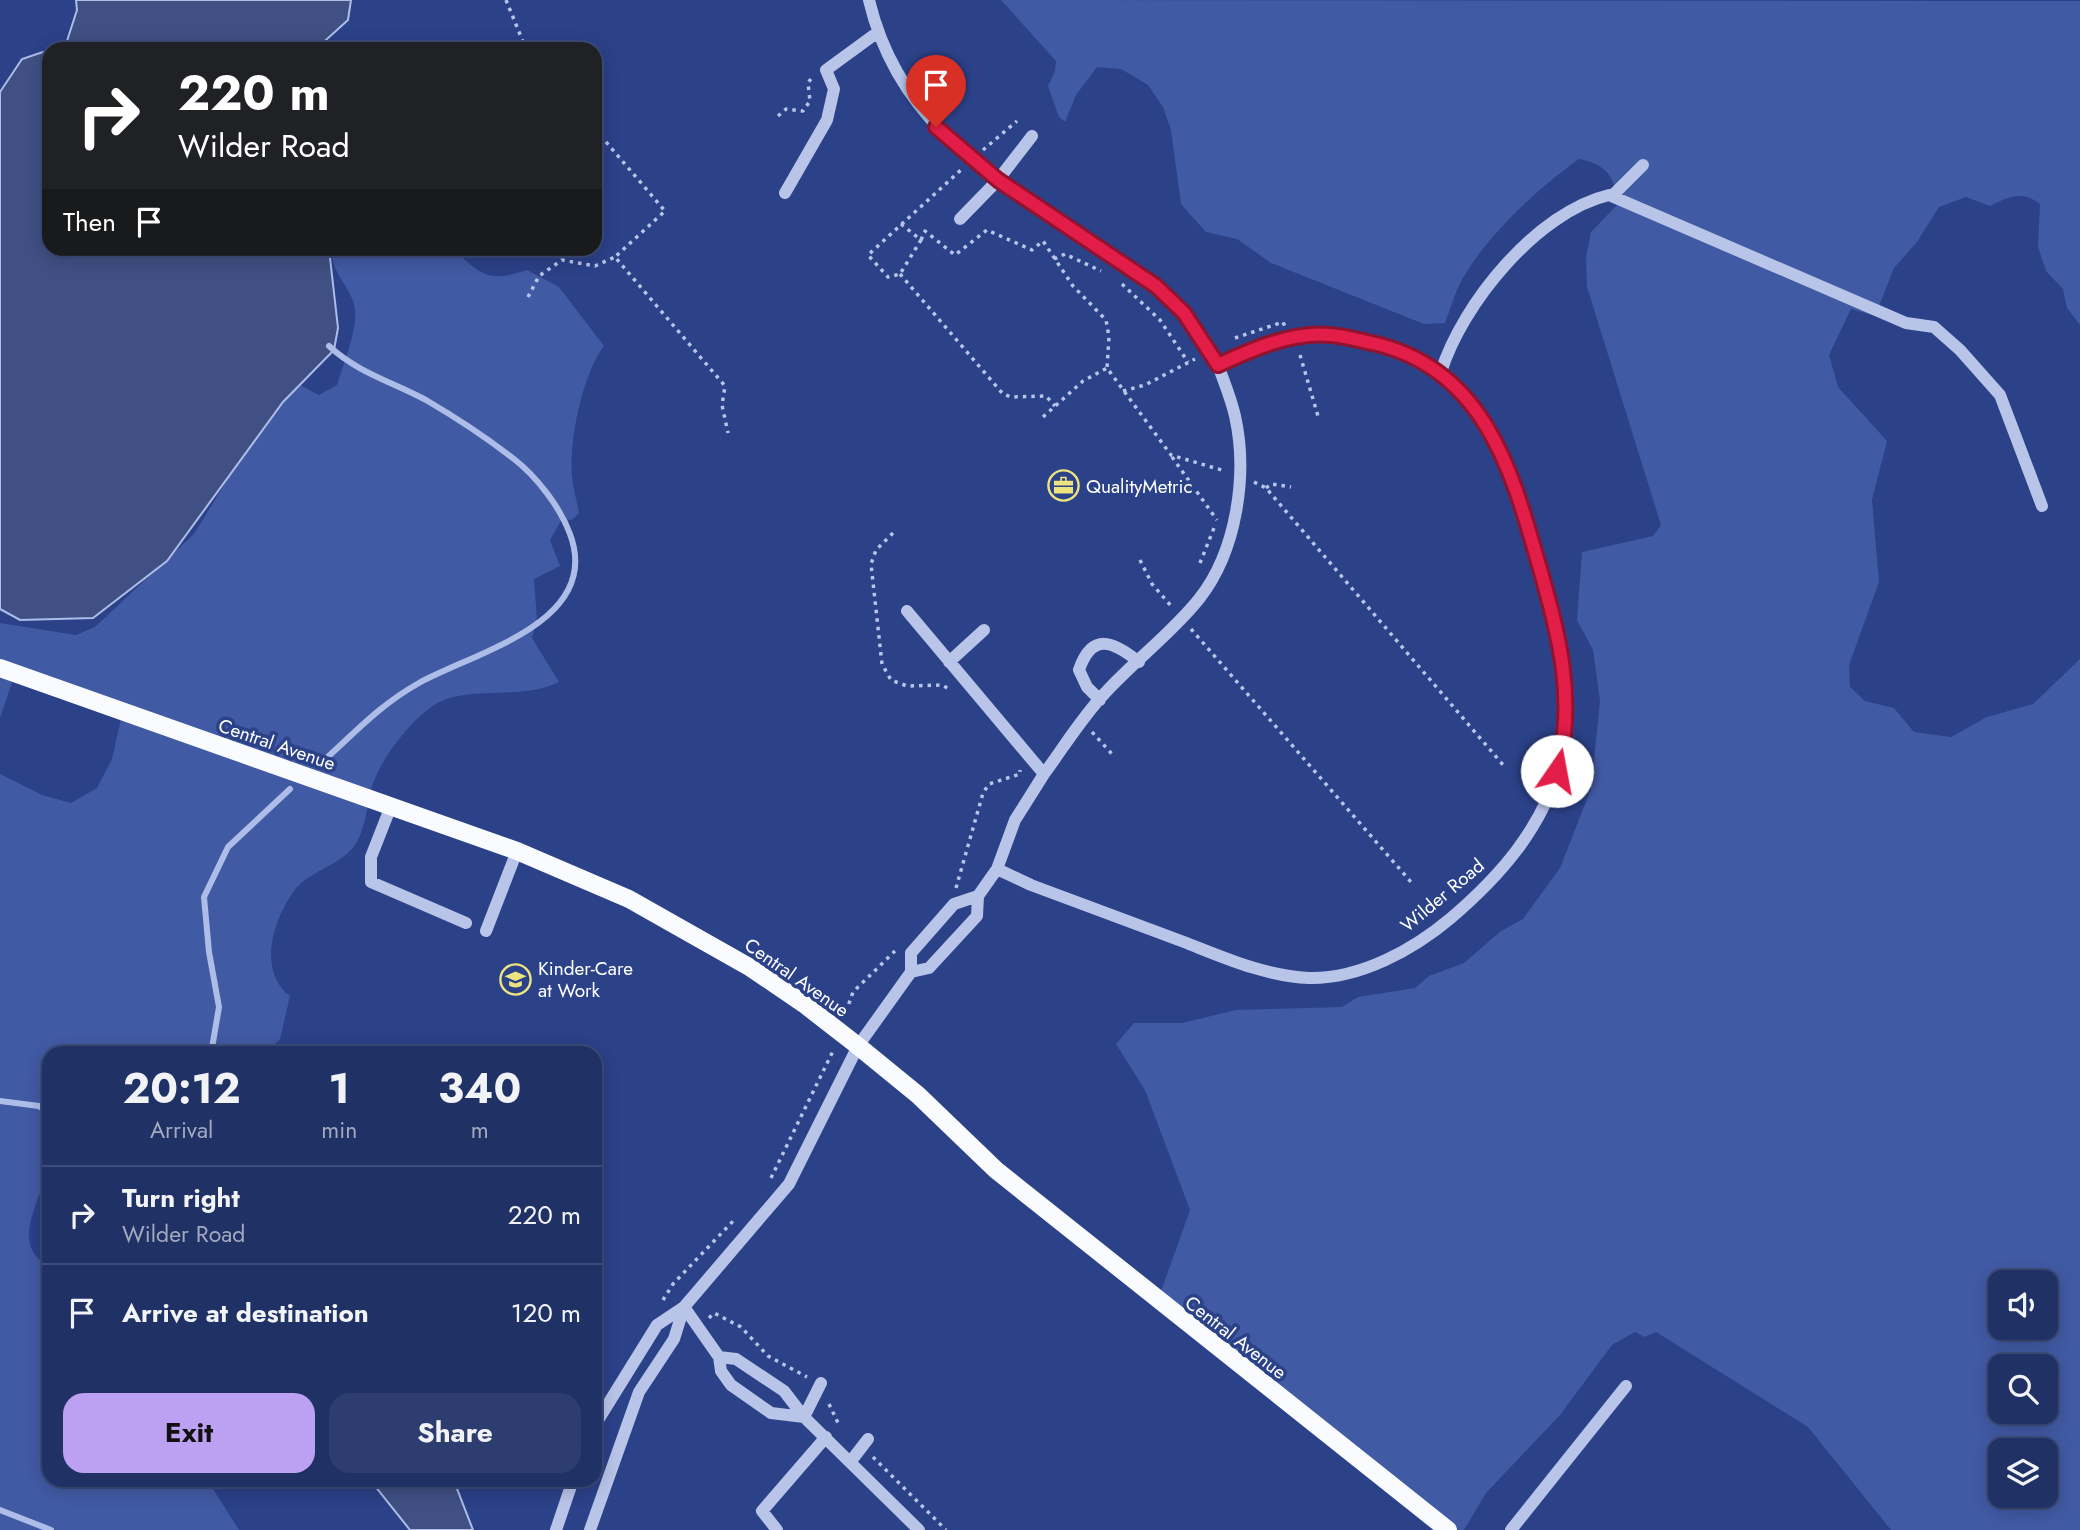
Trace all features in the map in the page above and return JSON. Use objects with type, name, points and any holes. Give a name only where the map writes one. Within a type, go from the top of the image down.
[{"type":"main road","name":"Central Avenue","points":[[0,668],[517,851],[660,915],[751,968],[858,1046],[918,1095],[996,1170],[1448,1530]]},
{"type":"lane","points":[[869,0],[878,32],[908,94],[936,127],[998,180],[1156,286],[1184,313],[1218,365],[1235,416],[1239,476],[1238,499],[1228,538],[1200,597],[1100,700],[1044,774],[1015,820],[997,869],[978,896],[977,916],[929,968],[911,972]]},
{"type":"lane","points":[[785,193],[827,120],[834,89],[826,70],[878,32]]},
{"type":"lane","points":[[960,219],[998,180],[1032,136]]},
{"type":"lane","points":[[1612,197],[1643,165]]},
{"type":"lane","points":[[1441,372],[1465,315],[1522,247],[1585,201],[1612,197],[1906,323],[1934,327],[1960,350],[2000,395],[2042,506]]},
{"type":"lane","name":"Wilder Road","points":[[997,869],[1031,885],[1259,970],[1310,978],[1342,975],[1401,954],[1439,928],[1493,881],[1524,841],[1544,807],[1560,762],[1567,723],[1567,695],[1557,625],[1519,495],[1490,431],[1473,406],[1441,372],[1424,362],[1380,345],[1328,334],[1252,350],[1218,365]]},
{"type":"lane","points":[[907,611],[1044,774]]},
{"type":"lane","points":[[949,662],[984,630]]},
{"type":"lane","points":[[1100,700],[1087,687],[1079,670],[1085,653],[1099,643],[1118,645],[1139,662]]},
{"type":"lane","points":[[390,807],[371,857],[371,881],[466,923]]},
{"type":"lane","points":[[486,930],[517,851]]},
{"type":"lane","points":[[602,1413],[657,1325],[684,1307],[789,1184],[858,1046],[911,972],[911,953],[954,904],[978,896]]},
{"type":"lane","points":[[684,1307],[719,1357],[720,1371],[745,1396],[771,1413],[804,1417]]},
{"type":"lane","points":[[590,1530],[639,1392],[674,1339],[684,1307]]},
{"type":"lane","points":[[719,1357],[737,1359],[784,1391],[804,1417],[919,1530]]},
{"type":"lane","points":[[621,1379],[639,1392]]},
{"type":"lane","points":[[804,1417],[821,1383]]},
{"type":"lane","points":[[1511,1530],[1626,1386]]},
{"type":"lane","points":[[777,1530],[762,1511],[826,1437]]},
{"type":"lane","points":[[851,1461],[868,1439]]},
{"type":"lane","points":[[556,1530],[571,1487]]},
{"type":"path","points":[[506,0],[523,42]]},
{"type":"path","points":[[778,116],[786,109],[803,111],[810,101],[810,78],[826,70]]},
{"type":"path","points":[[528,297],[539,276],[562,260],[595,266],[615,257],[665,211],[602,136]]},
{"type":"path","points":[[955,175],[868,255],[888,276],[900,274],[925,230],[955,255],[987,230],[1032,250],[1043,241],[1073,286],[1105,320],[1109,337],[1107,368],[1217,520]]},
{"type":"path","points":[[901,224],[921,240]]},
{"type":"path","points":[[1054,259],[1065,254],[1106,273]]},
{"type":"path","points":[[615,257],[725,386],[722,405],[727,433]]},
{"type":"path","points":[[900,274],[1003,394],[1011,397],[1046,396],[1055,406]]},
{"type":"path","points":[[1117,279],[1160,320],[1188,362]]},
{"type":"path","points":[[1043,417],[1083,381],[1107,368]]},
{"type":"path","points":[[1171,455],[1225,471],[1266,488],[1504,766]]},
{"type":"path","points":[[1223,483],[1225,471]]},
{"type":"path","points":[[1266,488],[1270,484],[1291,487]]},
{"type":"path","points":[[1198,567],[1217,520],[1219,506]]},
{"type":"path","points":[[893,533],[876,550],[871,564],[882,664],[891,680],[906,686],[942,685],[956,695]]},
{"type":"path","points":[[1140,560],[1152,584],[1171,607],[1410,882]]},
{"type":"path","points":[[1164,614],[1177,600]]},
{"type":"path","points":[[954,891],[983,793],[989,784],[1020,774],[1021,769],[1014,762]]},
{"type":"path","points":[[853,992],[899,947]]},
{"type":"path","points":[[767,1186],[831,1058]]},
{"type":"path","points":[[660,1305],[673,1284],[739,1215]]},
{"type":"shaded area","points":[[76,0],[351,0],[348,20],[324,42],[67,42],[77,10]]},
{"type":"shaded area","points":[[1001,0],[2080,1],[2080,325],[2067,308],[2063,289],[2046,271],[2038,247],[2040,204],[2027,197],[2015,196],[1990,206],[1966,197],[1939,207],[1917,242],[1894,268],[1875,316],[1851,309],[1829,355],[1838,387],[1887,441],[1872,500],[1879,582],[1849,665],[1850,687],[1865,701],[1894,708],[1914,732],[1951,737],[1987,717],[2033,704],[2080,659],[2080,1530],[1891,1530],[1808,1427],[1656,1332],[1645,1337],[1635,1332],[1612,1345],[1560,1415],[1486,1493],[1464,1530],[1452,1530],[1159,1297],[1190,1210],[1145,1090],[1116,1044],[1134,1023],[1182,1023],[1236,1010],[1342,1007],[1358,997],[1415,988],[1429,976],[1464,963],[1501,931],[1523,919],[1560,868],[1591,789],[1600,701],[1593,650],[1577,620],[1582,552],[1653,536],[1661,525],[1587,287],[1586,257],[1591,232],[1617,205],[1612,180],[1597,164],[1579,159],[1515,213],[1473,262],[1458,288],[1445,323],[1424,324],[1271,263],[1237,239],[1206,232],[1181,204],[1171,130],[1163,107],[1148,85],[1121,69],[1097,67],[1076,95],[1065,122],[1059,117],[1048,86],[1056,61]]},
{"type":"shaded area","points":[[42,52],[42,256],[330,256],[338,328],[334,350],[283,402],[167,561],[93,618],[20,620],[0,609],[0,92],[22,59]]},
{"type":"shaded area","points":[[460,256],[479,270],[493,276],[527,270],[559,287],[604,346],[589,374],[575,427],[572,476],[579,513],[572,520],[562,519],[550,540],[560,566],[534,579],[537,620],[532,638],[559,682],[528,691],[462,695],[447,699],[425,712],[396,743],[380,767],[371,790],[362,830],[351,850],[300,884],[280,916],[271,959],[280,986],[290,996],[280,1039],[273,1046],[42,1046],[42,1194],[32,1215],[29,1234],[33,1252],[42,1261],[42,1487],[212,1487],[239,1530],[0,1530],[0,774],[42,795],[71,803],[97,788],[112,759],[122,714],[14,677],[0,718],[0,623],[76,635],[95,627],[194,534],[248,446],[264,413],[300,385],[319,395],[337,385],[350,345],[355,312],[354,304],[336,271],[332,257]]},
{"type":"shaded area","points":[[376,1487],[456,1487],[473,1530],[410,1530]]},
{"type":"waterway","points":[[321,763],[367,720],[404,692],[528,630],[551,612],[568,590],[575,564],[570,534],[560,513],[547,493],[523,466],[448,413],[364,370],[329,346]]},
{"type":"waterway","points":[[212,1046],[219,1007],[209,952],[204,897],[228,847],[290,789]]},
{"type":"waterway","points":[[0,1101],[42,1108]]},
{"type":"waterway","points":[[0,1510],[51,1530]]},
{"type":"place","name":"QualityMetric","points":[[1063,486]]},
{"type":"place","name":"Kinder-Care at Work","points":[[515,979]]},
{"type":"route","points":[[936,127],[998,180],[1156,286],[1184,313],[1218,365],[1252,350],[1303,337],[1328,334],[1380,345],[1402,353],[1441,372],[1452,383],[1473,406],[1501,450],[1519,495],[1557,625],[1567,695],[1567,723],[1557,771]]}]
